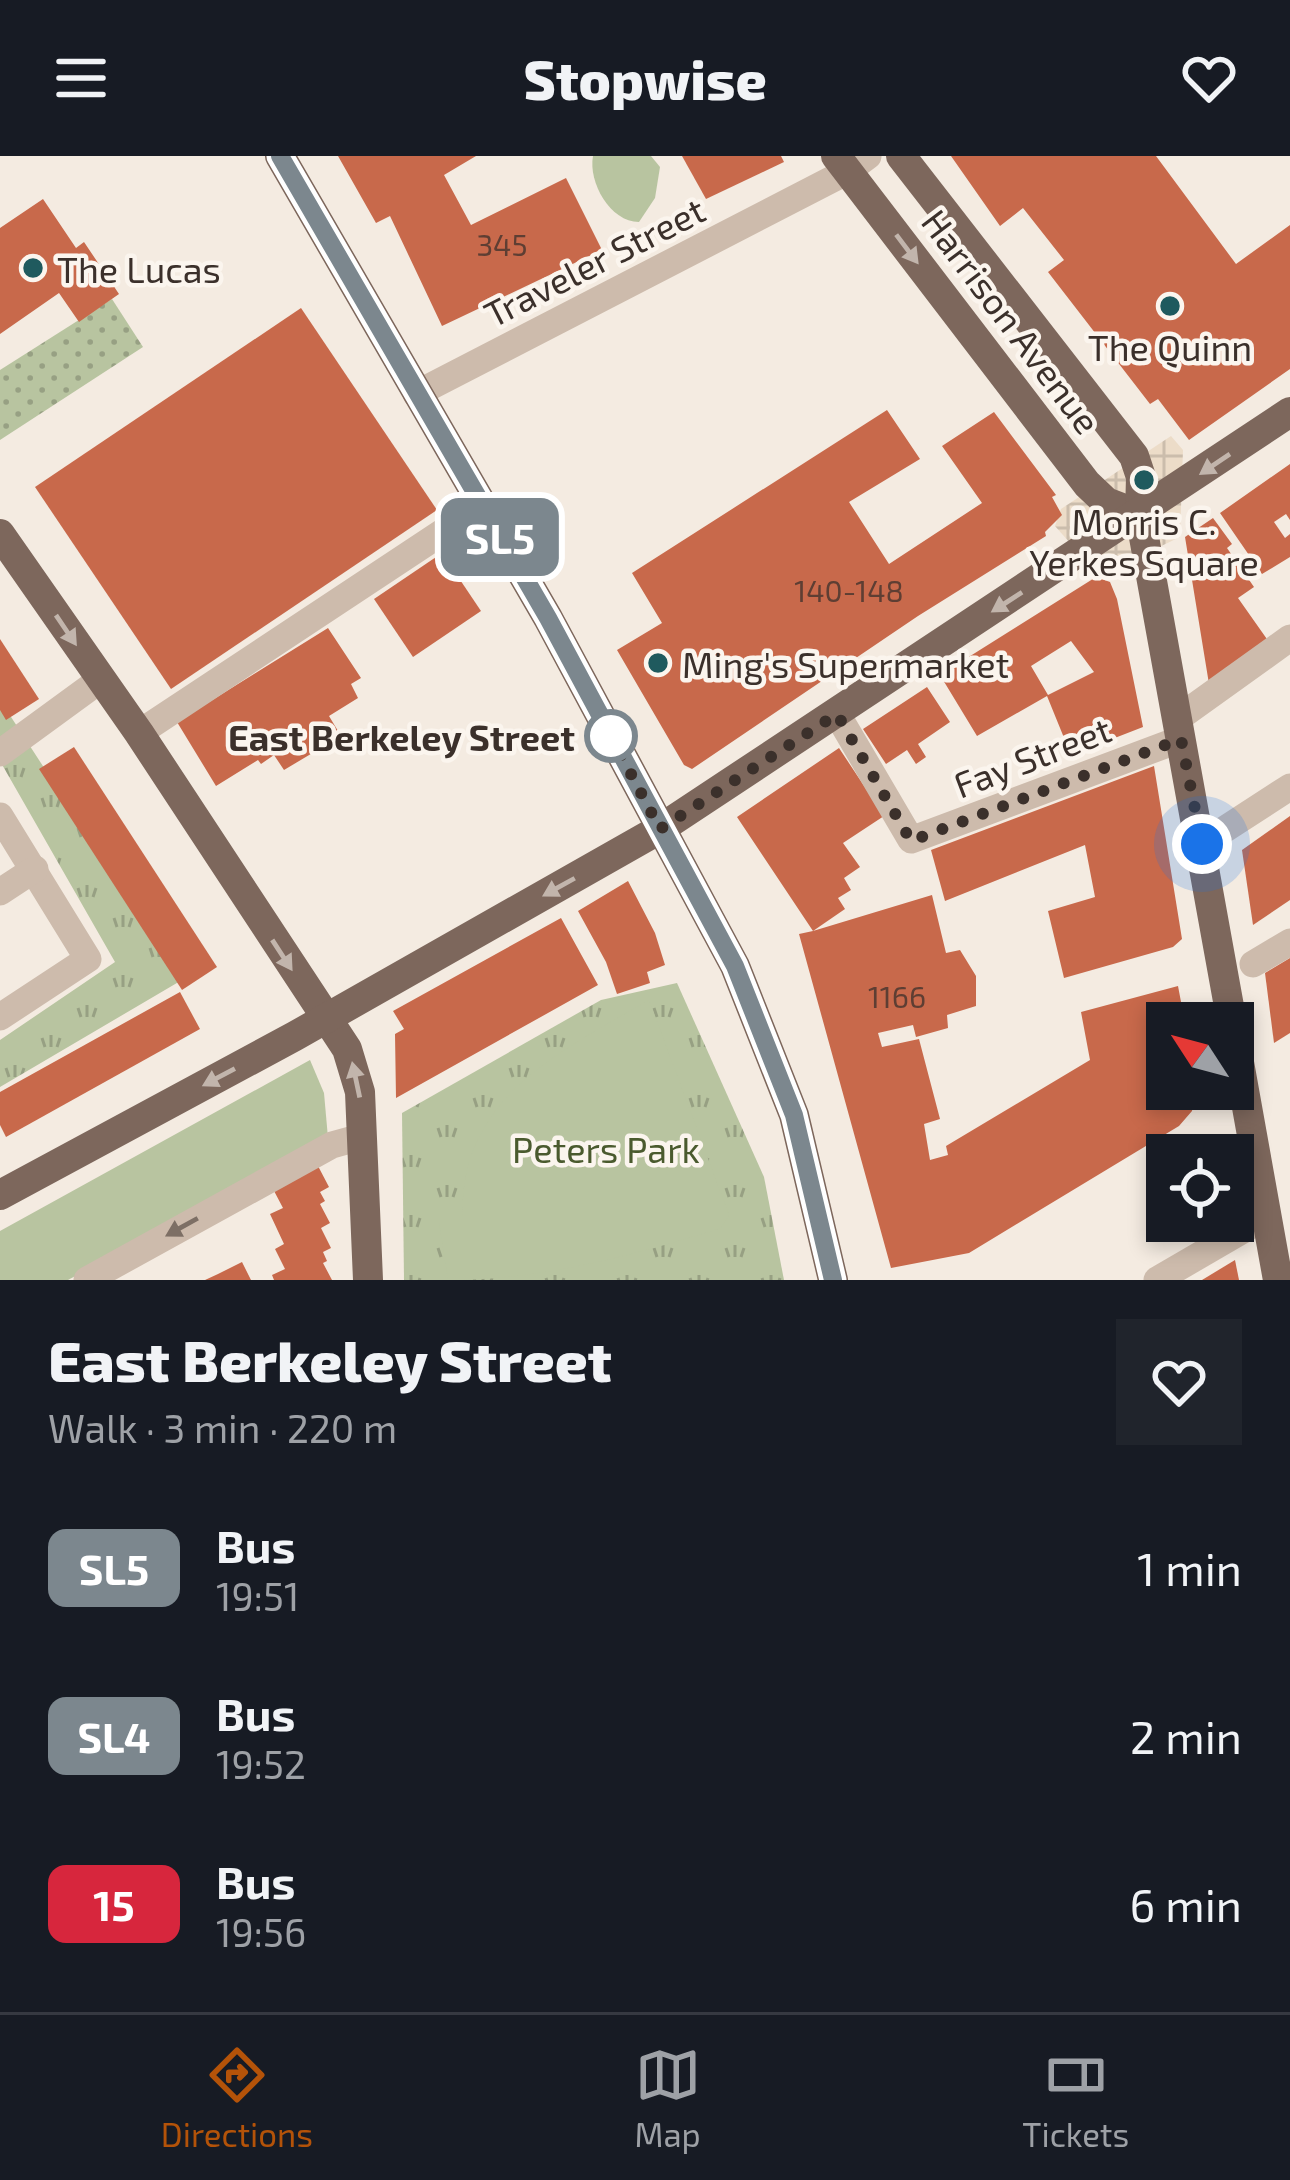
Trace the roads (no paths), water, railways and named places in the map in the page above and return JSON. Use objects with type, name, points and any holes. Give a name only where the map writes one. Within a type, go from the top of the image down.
[{"type":"main road","points":[[280,156],[548,618],[735,966],[803,1144],[833,1280]]},
{"type":"main road","name":"Harrison Avenue","points":[[901,156],[1134,456],[1141,477],[1140,515],[1229,1002]]},
{"type":"main road","name":"Harrison Avenue","points":[[851,161],[1087,484],[1106,502],[1140,515]]},
{"type":"main road","points":[[3,1188],[327,1018],[660,829],[1290,412]]},
{"type":"main road","points":[[0,534],[139,733],[354,1064],[360,1092],[368,1280]]},
{"type":"main road","name":"Harrison Avenue","points":[[1248,1110],[1278,1280]]},
{"type":"street","name":"Traveler Street","points":[[416,394],[851,161]]},
{"type":"street","points":[[139,733],[482,506]]},
{"type":"street","name":"Fay Street","points":[[837,714],[911,841],[1179,729],[1290,638]]},
{"type":"street","points":[[0,753],[100,680]]},
{"type":"street","points":[[1202,844],[1290,787]]},
{"type":"street","points":[[0,816],[88,959],[0,1017]]},
{"type":"street","points":[[0,892],[35,869]]},
{"type":"street","points":[[1252,964],[1290,942]]},
{"type":"street","points":[[87,1280],[332,1144],[361,1137]]},
{"type":"street","points":[[1157,1280],[1267,1216]]},
{"type":"place","name":"The Lucas","points":[[33,268]]},
{"type":"place","name":"The Quinn","points":[[1170,306]]},
{"type":"place","name":"Morris C. Yerkes Square","points":[[1144,480]]},
{"type":"place","name":"Ming's Supermarket","points":[[658,663]]},
{"type":"place","name":"East Berkeley Street","points":[[611,736]]},
{"type":"park label","name":"Peters Park","points":[[606,1148]]}]
